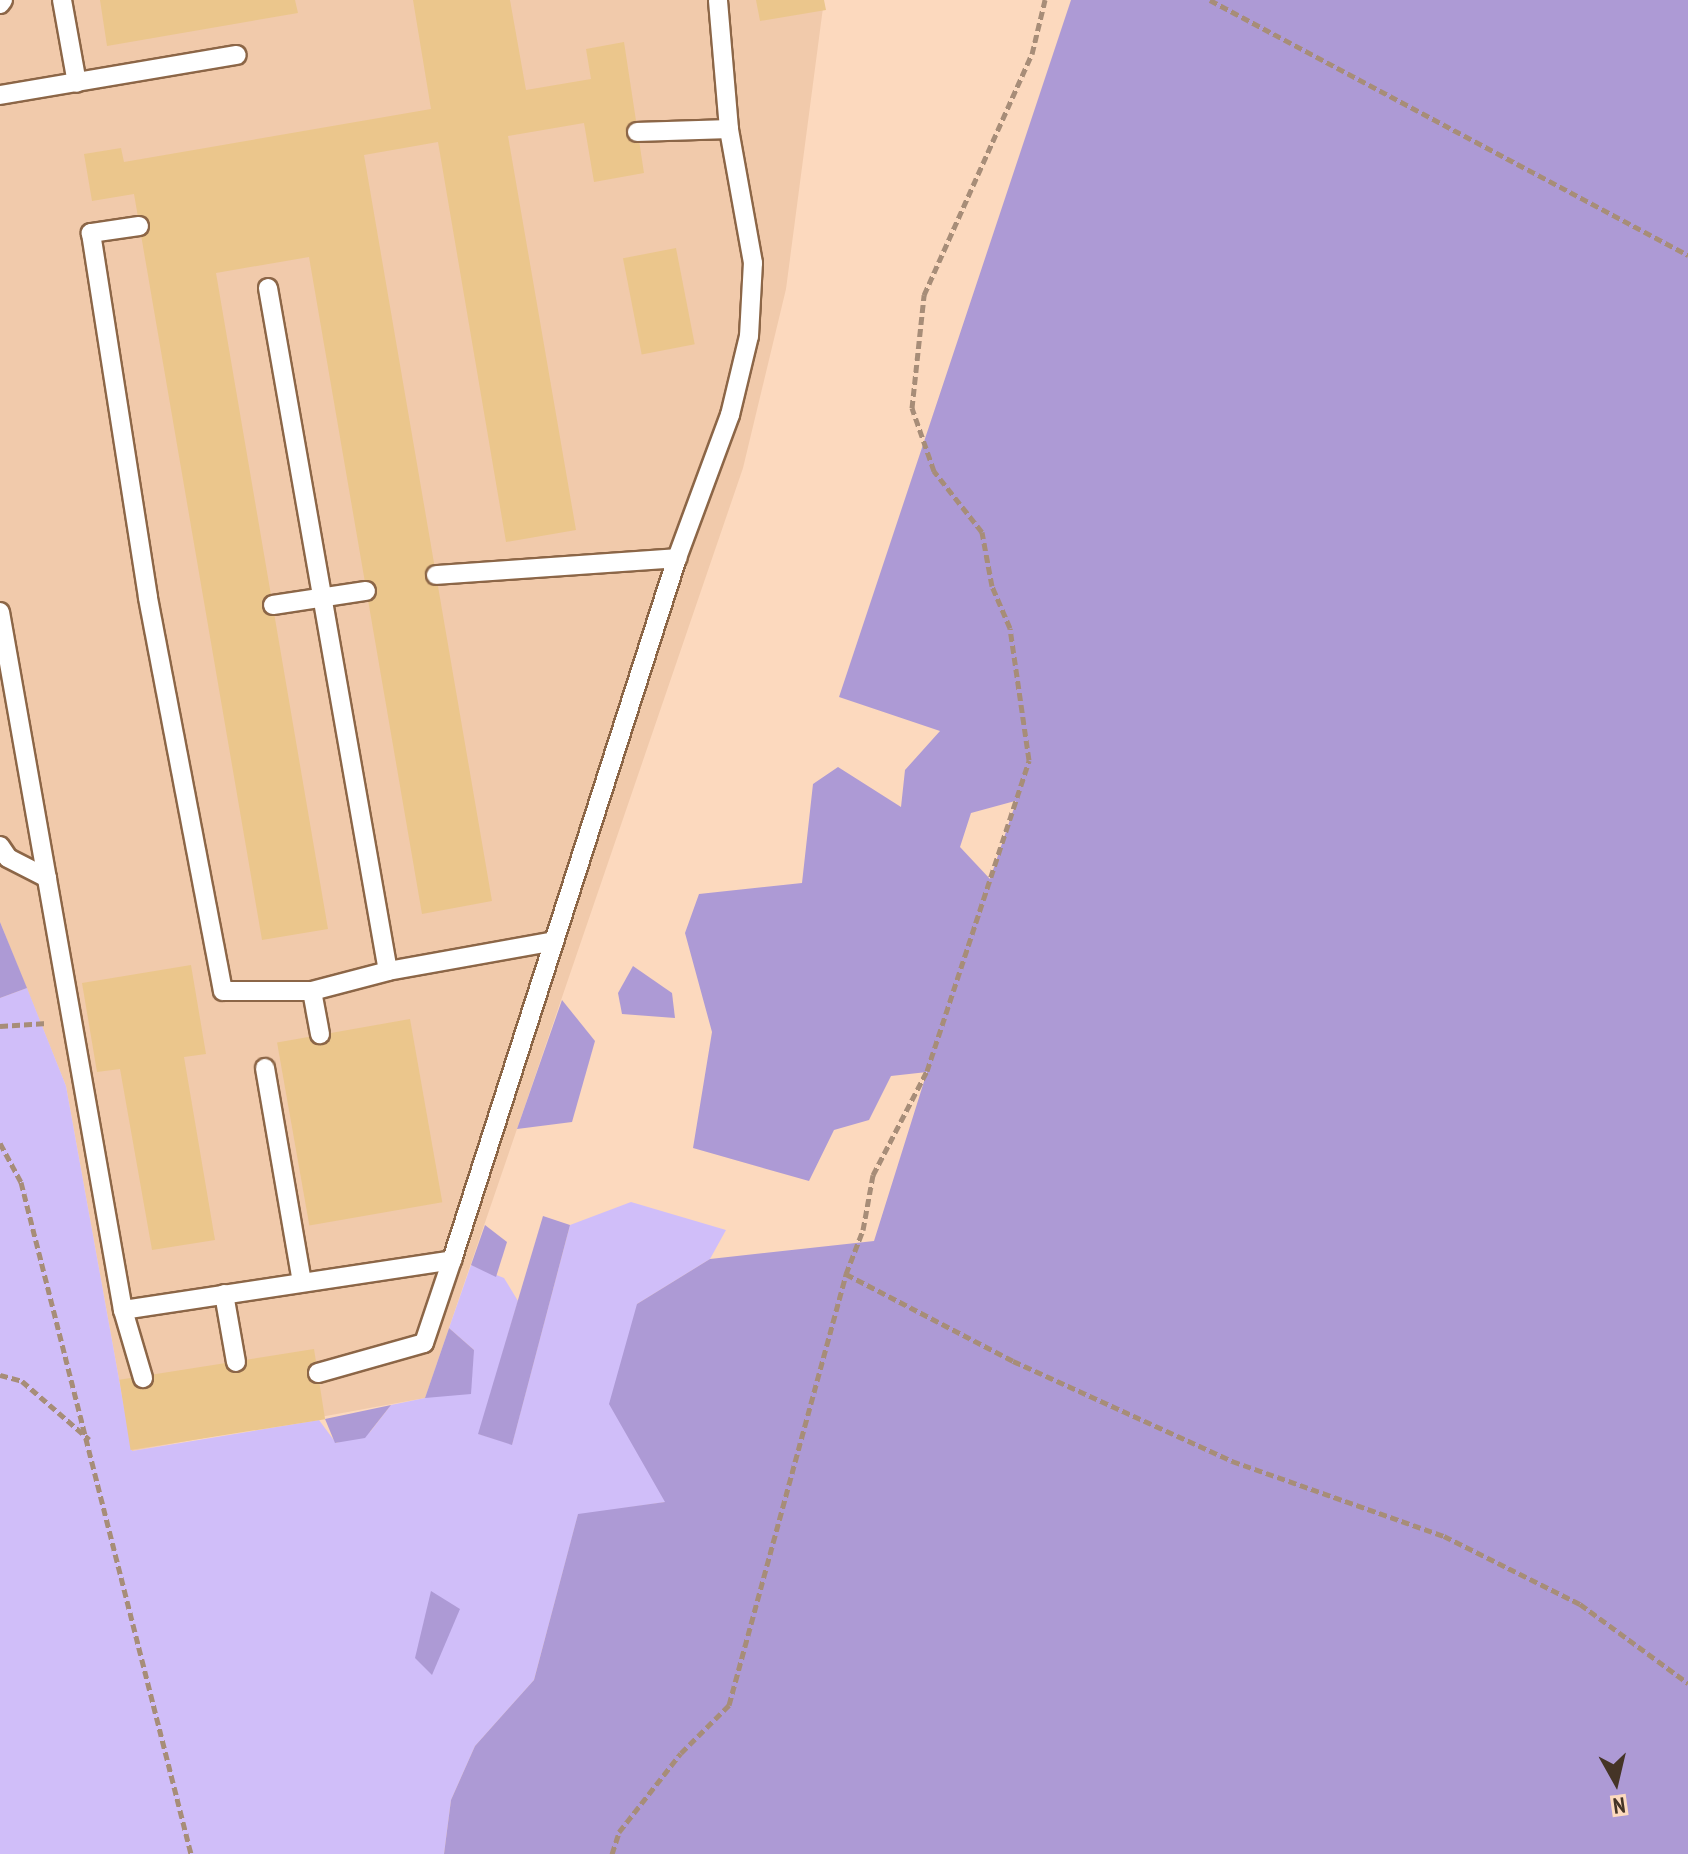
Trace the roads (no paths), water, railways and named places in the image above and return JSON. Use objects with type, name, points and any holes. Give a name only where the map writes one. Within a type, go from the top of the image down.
[{"type":"lane","points":[[62,0],[77,83]]},
{"type":"lane","points":[[318,1373],[424,1343],[677,558],[730,415],[749,336],[753,263],[729,129],[718,0]]},
{"type":"lane","points":[[0,95],[237,55]]},
{"type":"lane","points":[[637,132],[729,129]]},
{"type":"lane","points":[[139,226],[91,233],[148,598],[223,991],[312,991],[388,971],[554,941]]},
{"type":"lane","points":[[268,288],[388,971]]},
{"type":"lane","points":[[436,575],[677,558]]},
{"type":"lane","points":[[273,605],[366,591]]},
{"type":"lane","points":[[0,612],[123,1310],[143,1378]]},
{"type":"lane","points":[[0,846],[8,858],[47,878]]},
{"type":"lane","points":[[312,991],[320,1034]]},
{"type":"lane","points":[[265,1068],[302,1282]]},
{"type":"lane","points":[[123,1310],[452,1260]]},
{"type":"lane","points":[[224,1294],[236,1362]]}]
